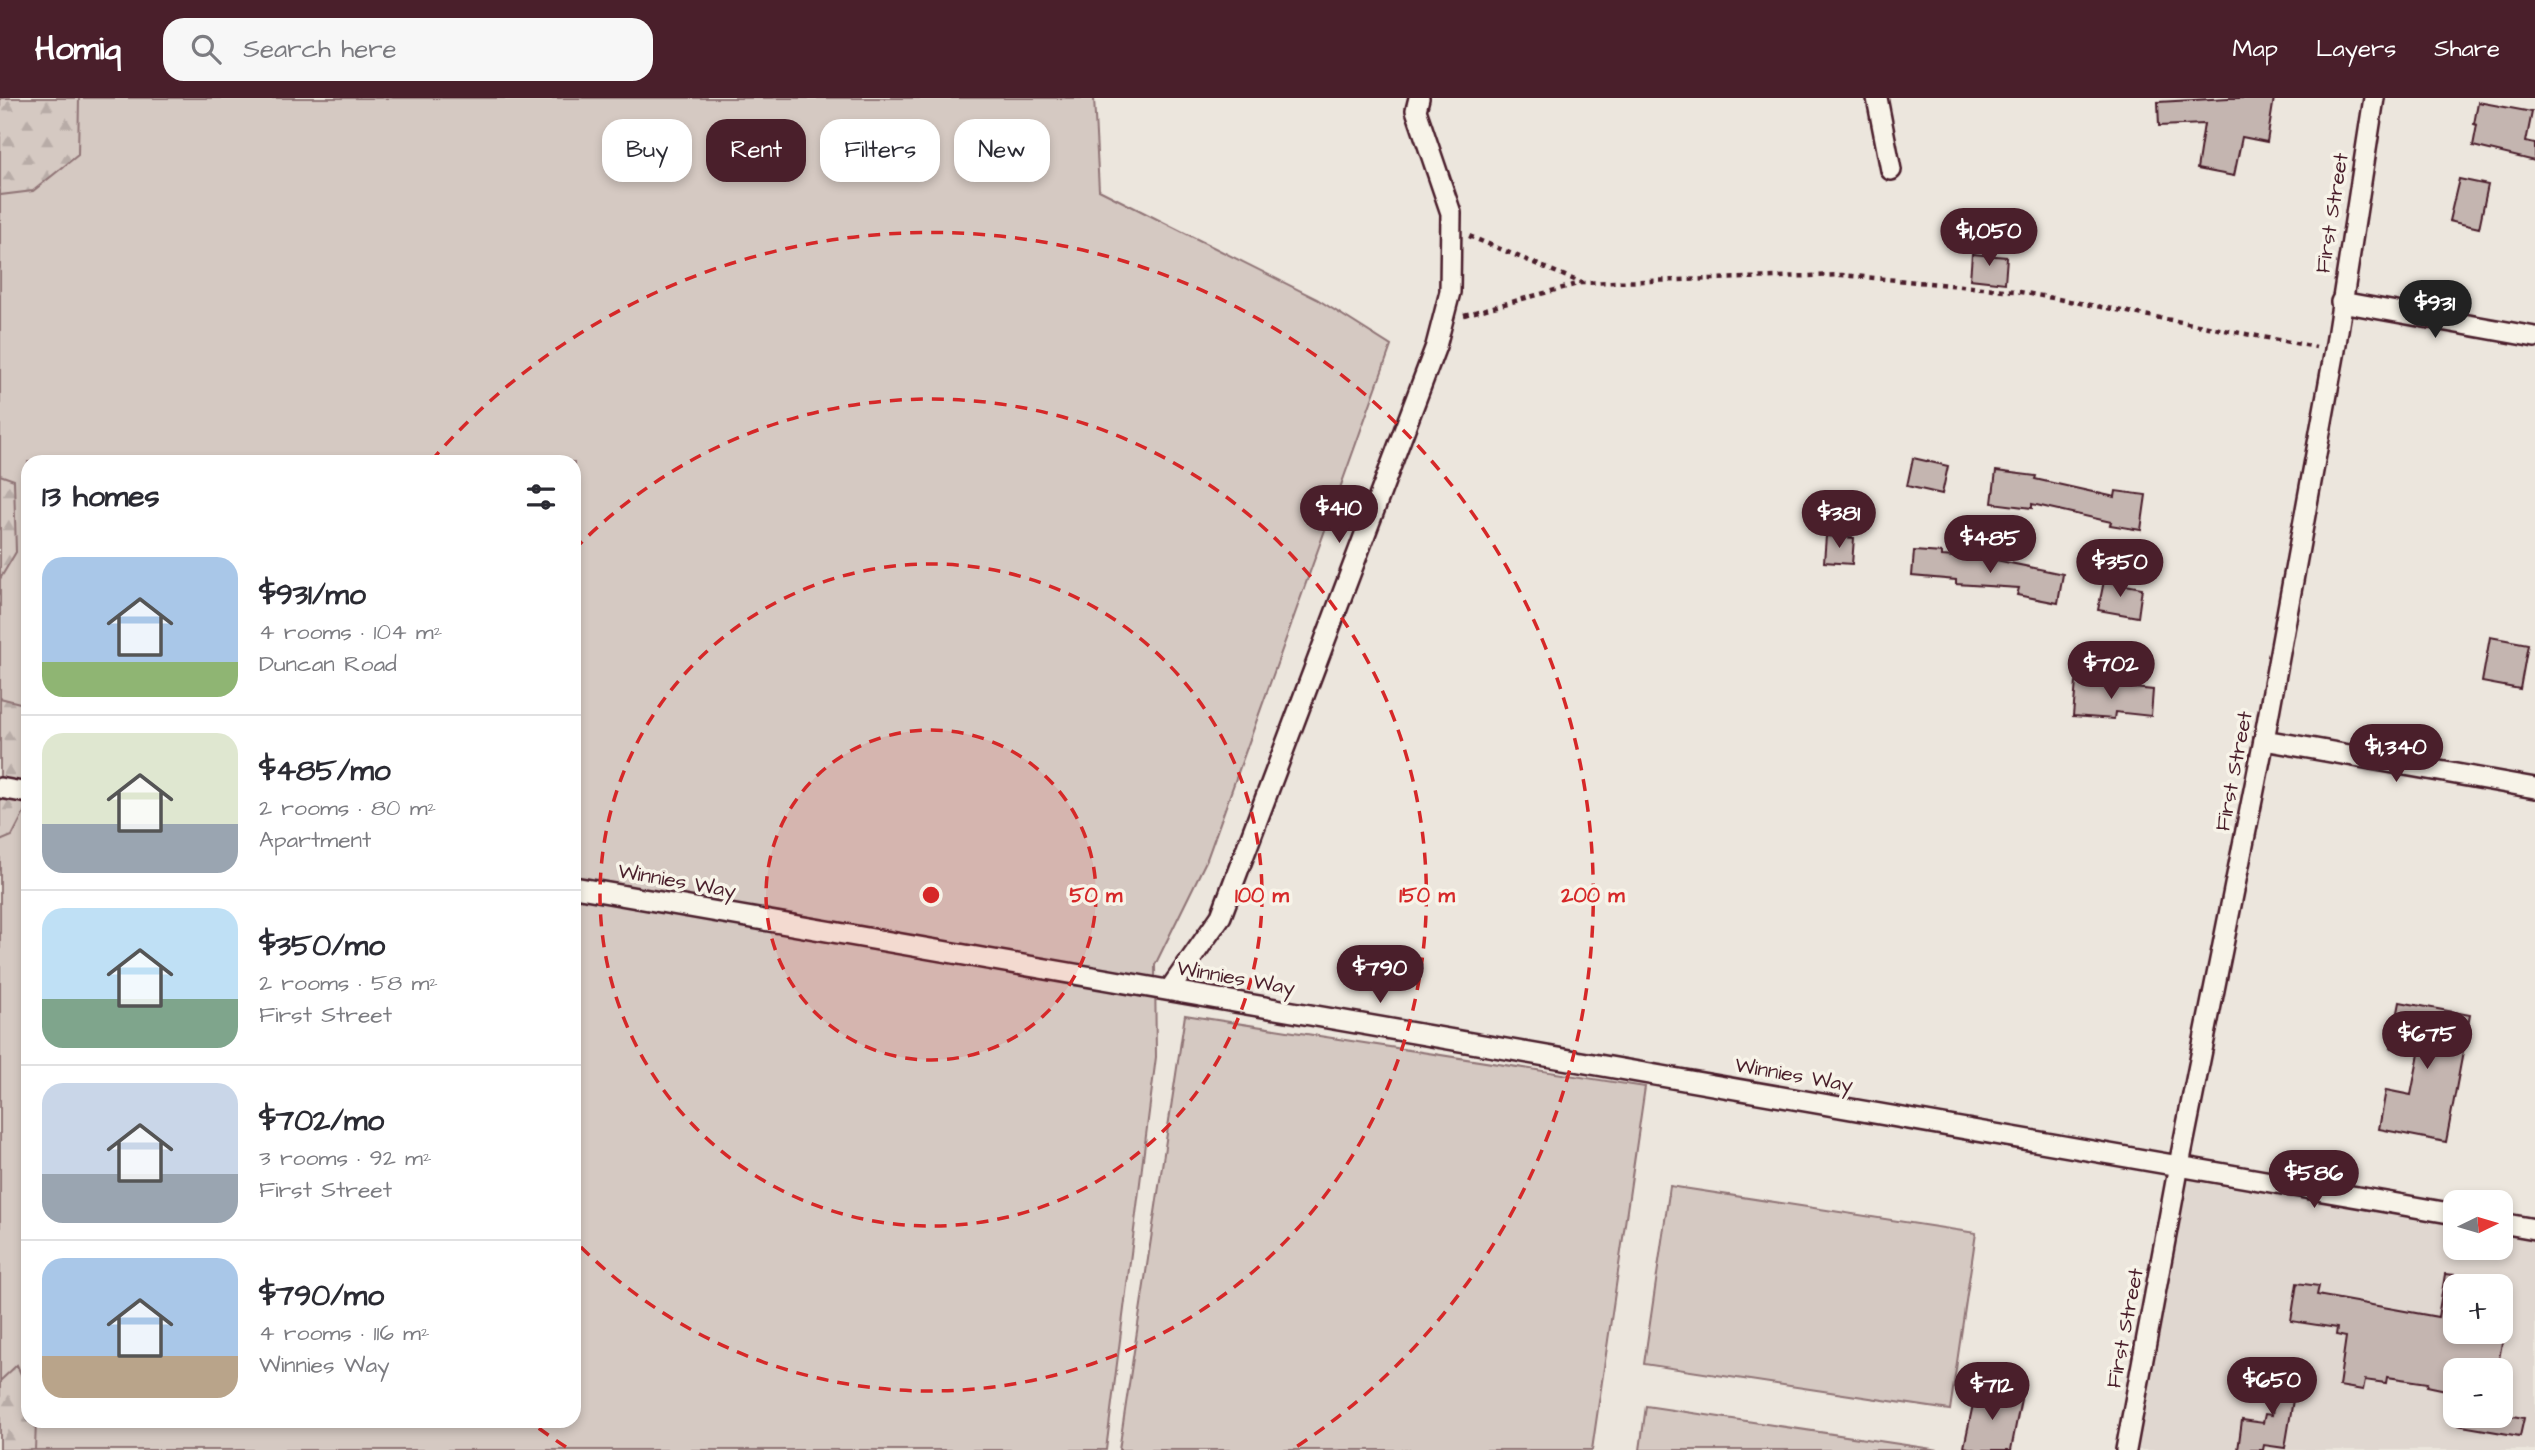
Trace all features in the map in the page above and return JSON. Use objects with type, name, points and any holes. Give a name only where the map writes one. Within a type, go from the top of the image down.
[{"type":"street","points":[[1170,989],[1221,916],[1436,346],[1443,321],[1450,292],[1451,213],[1416,110],[1419,98]]},
{"type":"street","points":[[1877,98],[1891,170]]},
{"type":"street","name":"First Street","points":[[2126,1450],[2263,740],[2334,350],[2374,98]]},
{"type":"street","points":[[2341,302],[2535,337]]},
{"type":"street","points":[[2263,740],[2535,788]]},
{"type":"street","points":[[0,788],[21,792]]},
{"type":"street","name":"Winnies Way","points":[[581,888],[2443,1212]]},
{"type":"street","points":[[2513,1225],[2535,1229]]},
{"type":"path","points":[[1452,229],[1582,283]]},
{"type":"path","points":[[1443,321],[1582,283],[1842,275],[2015,291],[2334,350]]},
{"type":"shaded area","points":[[2188,1177],[2443,1222],[2443,1260],[2513,1260],[2513,1235],[2535,1239],[2535,1450],[2136,1450]]},
{"type":"green space","points":[[0,98],[1094,98],[1099,190],[1317,299],[1391,346],[1207,859],[1155,965],[1156,1057],[1106,1450],[0,1450]]},
{"type":"green space","points":[[0,98],[79,98],[78,155],[33,191],[0,195]]},
{"type":"green space","points":[[0,475],[14,480],[16,552],[0,579]]},
{"type":"green space","points":[[0,698],[21,703],[21,819],[12,836],[0,841]]},
{"type":"green space","points":[[1185,1015],[1645,1087],[1592,1450],[1119,1450]]},
{"type":"green space","points":[[1670,1186],[1976,1233],[1950,1410],[1644,1364]]},
{"type":"green space","points":[[17,1365],[21,1374],[21,1428],[36,1428],[35,1450],[0,1450],[0,1381]]},
{"type":"green space","points":[[1646,1406],[1939,1450],[1640,1450]]},
{"type":"building","points":[[2274,98],[2267,142],[2242,137],[2234,176],[2197,169],[2204,124],[2159,126],[2158,102]]},
{"type":"building","points":[[2478,102],[2532,112],[2526,142],[2535,144],[2535,161],[2473,146]]},
{"type":"building","points":[[2459,179],[2488,185],[2479,228],[2449,221]]},
{"type":"building","points":[[1972,254],[2007,257],[2005,283],[1970,279]]},
{"type":"building","points":[[1913,458],[1948,466],[1942,494],[1907,486]]},
{"type":"building","points":[[1996,471],[2036,476],[2035,479],[2115,497],[2116,491],[2146,495],[2141,530],[2110,525],[2111,522],[2032,504],[2032,508],[1992,503]]},
{"type":"building","points":[[1826,536],[1854,538],[1852,564],[1824,562]]},
{"type":"building","points":[[1914,551],[1996,560],[2063,574],[2058,603],[2017,595],[2019,588],[1956,584],[1956,580],[1912,576]]},
{"type":"building","points":[[2104,581],[2142,588],[2138,617],[2098,610]]},
{"type":"building","points":[[2490,637],[2528,644],[2520,689],[2482,682]]},
{"type":"building","points":[[2076,682],[2153,690],[2151,716],[2115,712],[2114,719],[2073,716]]},
{"type":"building","points":[[2400,1002],[2470,1015],[2446,1142],[2379,1129],[2386,1090],[2411,1095],[2419,1054],[2391,1048]]},
{"type":"building","points":[[2297,1283],[2319,1286],[2317,1295],[2438,1317],[2443,1286],[2443,1344],[2502,1344],[2499,1358],[2443,1358],[2443,1389],[2427,1386],[2428,1383],[2387,1377],[2386,1383],[2365,1380],[2363,1390],[2339,1386],[2346,1337],[2336,1335],[2337,1328],[2291,1321]]},
{"type":"building","points":[[2279,1367],[2298,1370],[2285,1448],[2264,1445],[2263,1450],[2238,1450],[2242,1420],[2263,1423],[2265,1414],[2272,1415]]},
{"type":"building","points":[[1976,1390],[2021,1399],[2011,1450],[1977,1450],[1964,1447]]},
{"type":"building","points":[[2513,1416],[2524,1418],[2520,1436],[2473,1428],[2513,1428]]}]
